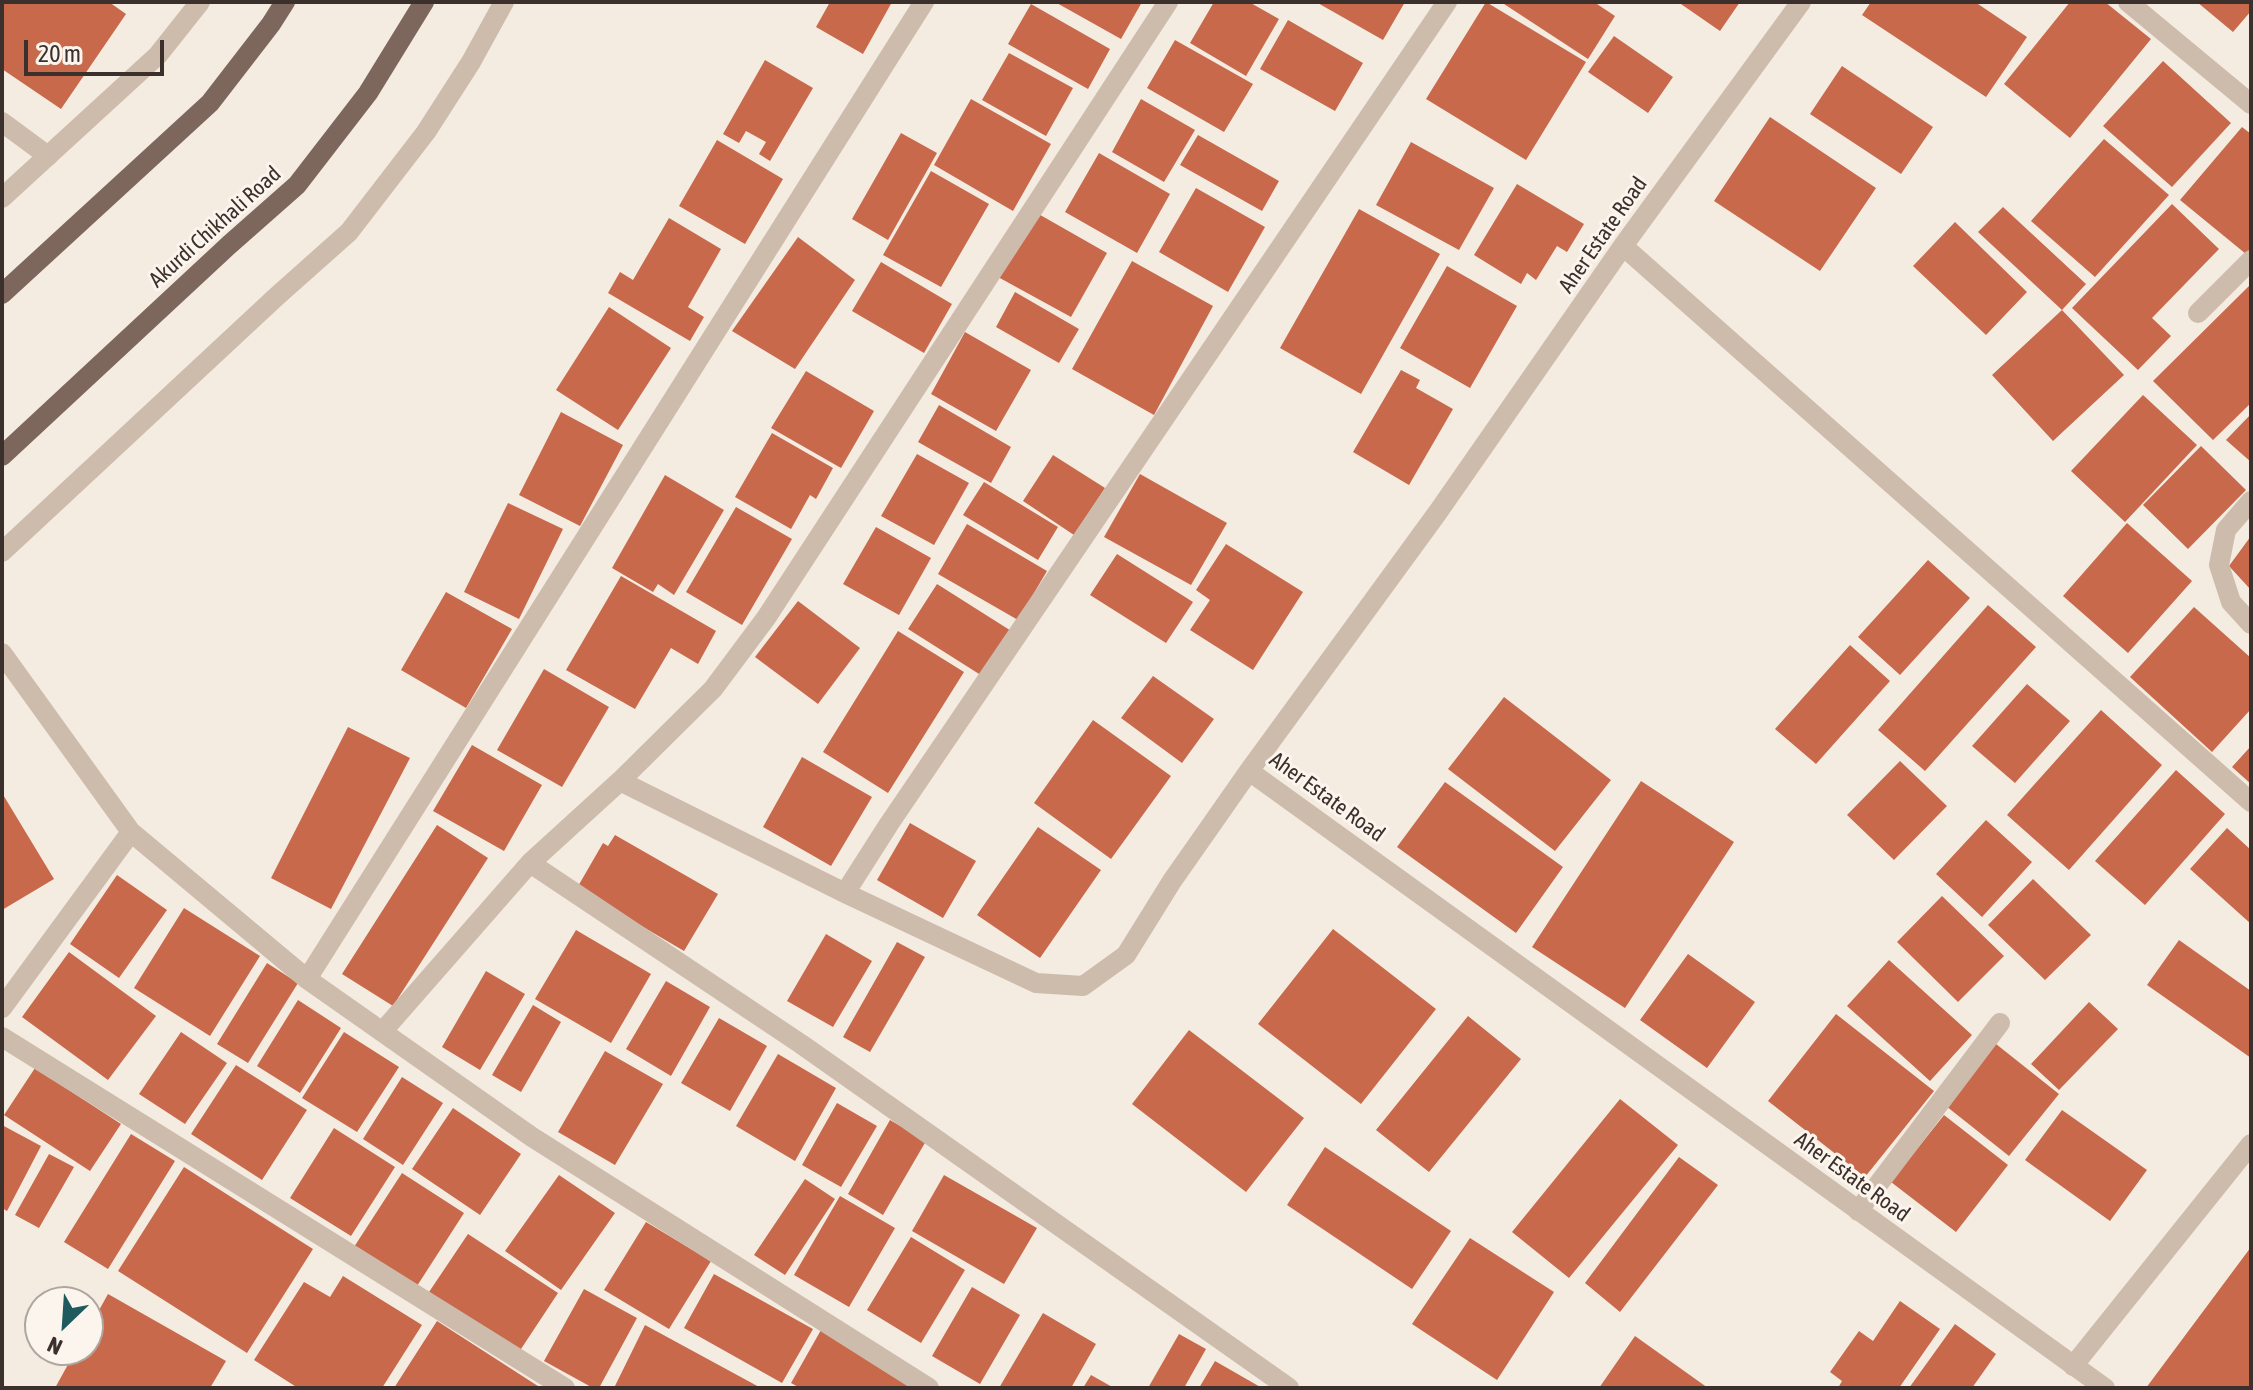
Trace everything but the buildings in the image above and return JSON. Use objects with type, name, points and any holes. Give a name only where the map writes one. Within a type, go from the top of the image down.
[{"type":"main road","points":[[2,294],[210,103],[285,2]]},
{"type":"main road","name":"Akurdi Chikhali Road","points":[[2,456],[297,185],[368,93],[424,2]]},
{"type":"street","points":[[2,198],[158,55],[200,2]]},
{"type":"street","points":[[2,552],[349,232],[426,132],[471,62],[504,2]]},
{"type":"street","points":[[307,979],[924,2]]},
{"type":"street","points":[[382,1032],[530,863],[620,781],[713,689],[766,618],[1168,2]]},
{"type":"street","points":[[845,893],[1447,2]]},
{"type":"street","name":"Aher Estate Road","points":[[1801,2],[1623,246],[1438,512],[1249,771],[2105,1388]]},
{"type":"street","points":[[2128,2],[2251,104]]},
{"type":"street","points":[[2,122],[48,156]]},
{"type":"street","points":[[1623,246],[2251,802]]},
{"type":"street","points":[[2198,313],[2251,260]]},
{"type":"street","points":[[2251,501],[2226,530],[2219,565],[2231,602],[2251,624]]},
{"type":"street","points":[[2,653],[131,832],[307,979],[532,1137],[929,1388]]},
{"type":"street","points":[[620,781],[845,893],[1036,983],[1083,986],[1126,955],[1172,881],[1249,771]]},
{"type":"street","points":[[2,1008],[131,832]]},
{"type":"street","points":[[530,863],[801,1044],[1289,1388]]},
{"type":"street","points":[[1858,1211],[2000,1023]]},
{"type":"street","points":[[2,1037],[565,1388]]},
{"type":"street","points":[[2073,1366],[2251,1144]]}]
